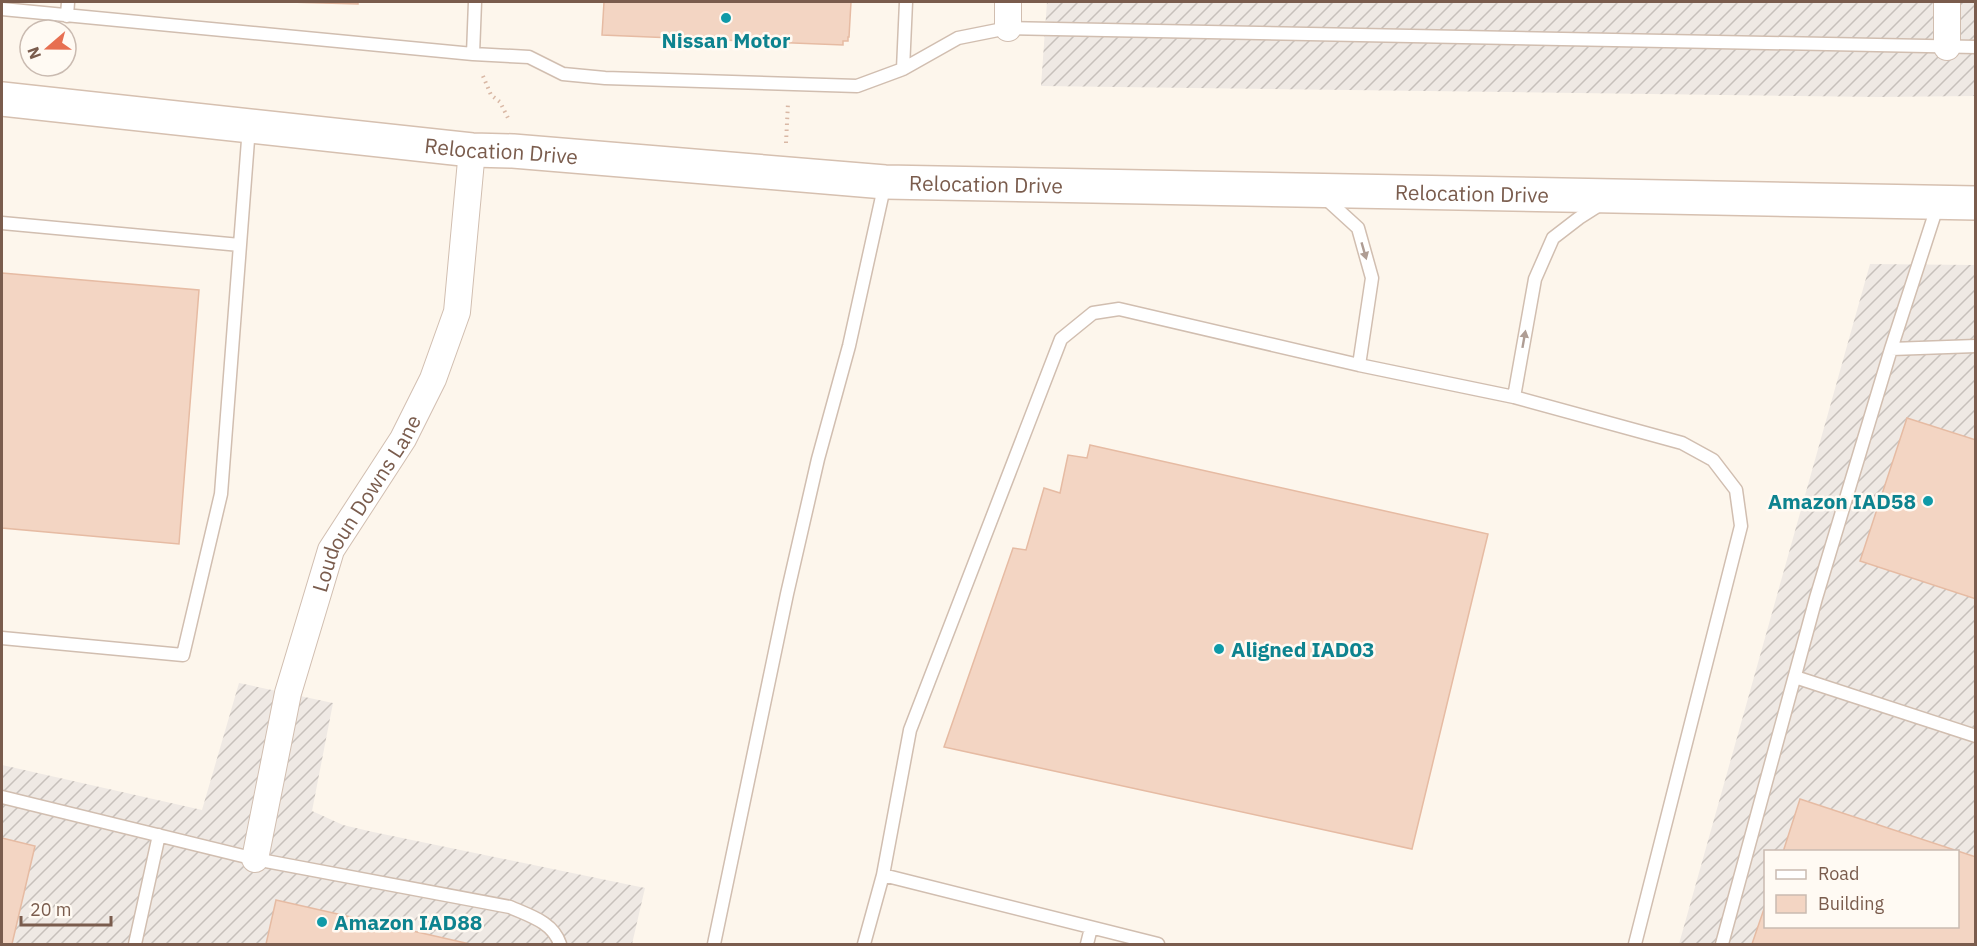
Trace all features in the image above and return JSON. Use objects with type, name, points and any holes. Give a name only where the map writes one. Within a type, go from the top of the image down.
[{"type":"street","points":[[1008,2],[1008,28]]},
{"type":"street","points":[[1947,2],[1947,47]]},
{"type":"street","name":"Relocation Drive","points":[[2,99],[472,150],[513,151],[885,182],[1976,203]]},
{"type":"street","name":"Loudoun Downs Lane","points":[[255,859],[288,693],[331,550],[403,439],[433,379],[457,312],[472,150]]},
{"type":"lane","points":[[67,16],[68,2]]},
{"type":"lane","points":[[473,54],[475,2]]},
{"type":"lane","points":[[903,69],[906,2]]},
{"type":"lane","points":[[2,9],[473,54],[529,57],[564,74],[605,78],[856,86],[903,69],[958,39],[1008,28],[1976,47]]},
{"type":"lane","points":[[2,638],[183,655],[221,494],[249,125]]},
{"type":"lane","points":[[714,945],[792,572],[818,459],[849,346],[885,182]]},
{"type":"lane","points":[[1317,190],[1358,228],[1372,278],[1359,365]]},
{"type":"lane","points":[[1514,397],[1535,279],[1553,238],[1612,197]]},
{"type":"lane","points":[[1722,945],[1816,597],[1891,349],[1939,203]]},
{"type":"lane","points":[[2,223],[240,245]]},
{"type":"lane","points":[[864,945],[883,875],[910,730],[1061,339],[1093,313],[1119,309],[1359,365],[1514,397],[1682,444],[1713,460],[1736,490],[1741,526],[1635,945]]},
{"type":"lane","points":[[1891,349],[1976,346]]},
{"type":"lane","points":[[1795,677],[1976,736]]},
{"type":"lane","points":[[2,797],[255,859],[510,908],[546,924],[558,937],[560,945]]},
{"type":"lane","points":[[135,945],[159,835]]},
{"type":"lane","points":[[883,875],[1158,945]]},
{"type":"lane","points":[[1087,945],[1091,927]]},
{"type":"path","points":[[473,54],[491,95],[500,102],[510,122],[514,134],[513,151]]},
{"type":"path","points":[[784,174],[789,84]]},
{"type":"shaded area","points":[[1047,2],[1975,2],[1975,96],[1878,97],[1041,86]]},
{"type":"shaded area","points":[[1870,264],[1975,265],[1975,944],[1679,944]]},
{"type":"shaded area","points":[[239,683],[333,703],[312,811],[343,825],[373,832],[645,888],[632,944],[2,944],[2,765],[202,810]]},
{"type":"building","points":[[288,2],[358,2],[358,4]]},
{"type":"building","name":"Nissan Motor","points":[[604,2],[851,2],[849,37],[848,41],[843,41],[843,45],[602,35]]},
{"type":"building","points":[[2,273],[199,290],[179,544],[2,528]]},
{"type":"building","name":"Amazon IAD58","points":[[1907,418],[1976,440],[1976,599],[1860,561]]},
{"type":"building","name":"Aligned IAD03","points":[[1090,445],[1488,534],[1412,849],[944,747],[1013,548],[1026,550],[1044,488],[1060,493],[1068,455],[1087,458]]},
{"type":"building","points":[[1800,799],[1955,850],[1784,850]]},
{"type":"building","points":[[2,838],[35,846],[12,944],[2,944]]},
{"type":"building","points":[[1959,851],[1976,857],[1976,944],[1752,944],[1764,909],[1764,928],[1959,928]]},
{"type":"building","name":"Amazon IAD88","points":[[276,900],[470,944],[266,944]]},
{"type":"place","name":"Nissan Motor","points":[[726,18]]},
{"type":"place","name":"Amazon IAD58","points":[[1928,501]]},
{"type":"place","name":"Aligned IAD03","points":[[1219,649]]},
{"type":"place","name":"Amazon IAD88","points":[[322,922]]}]
